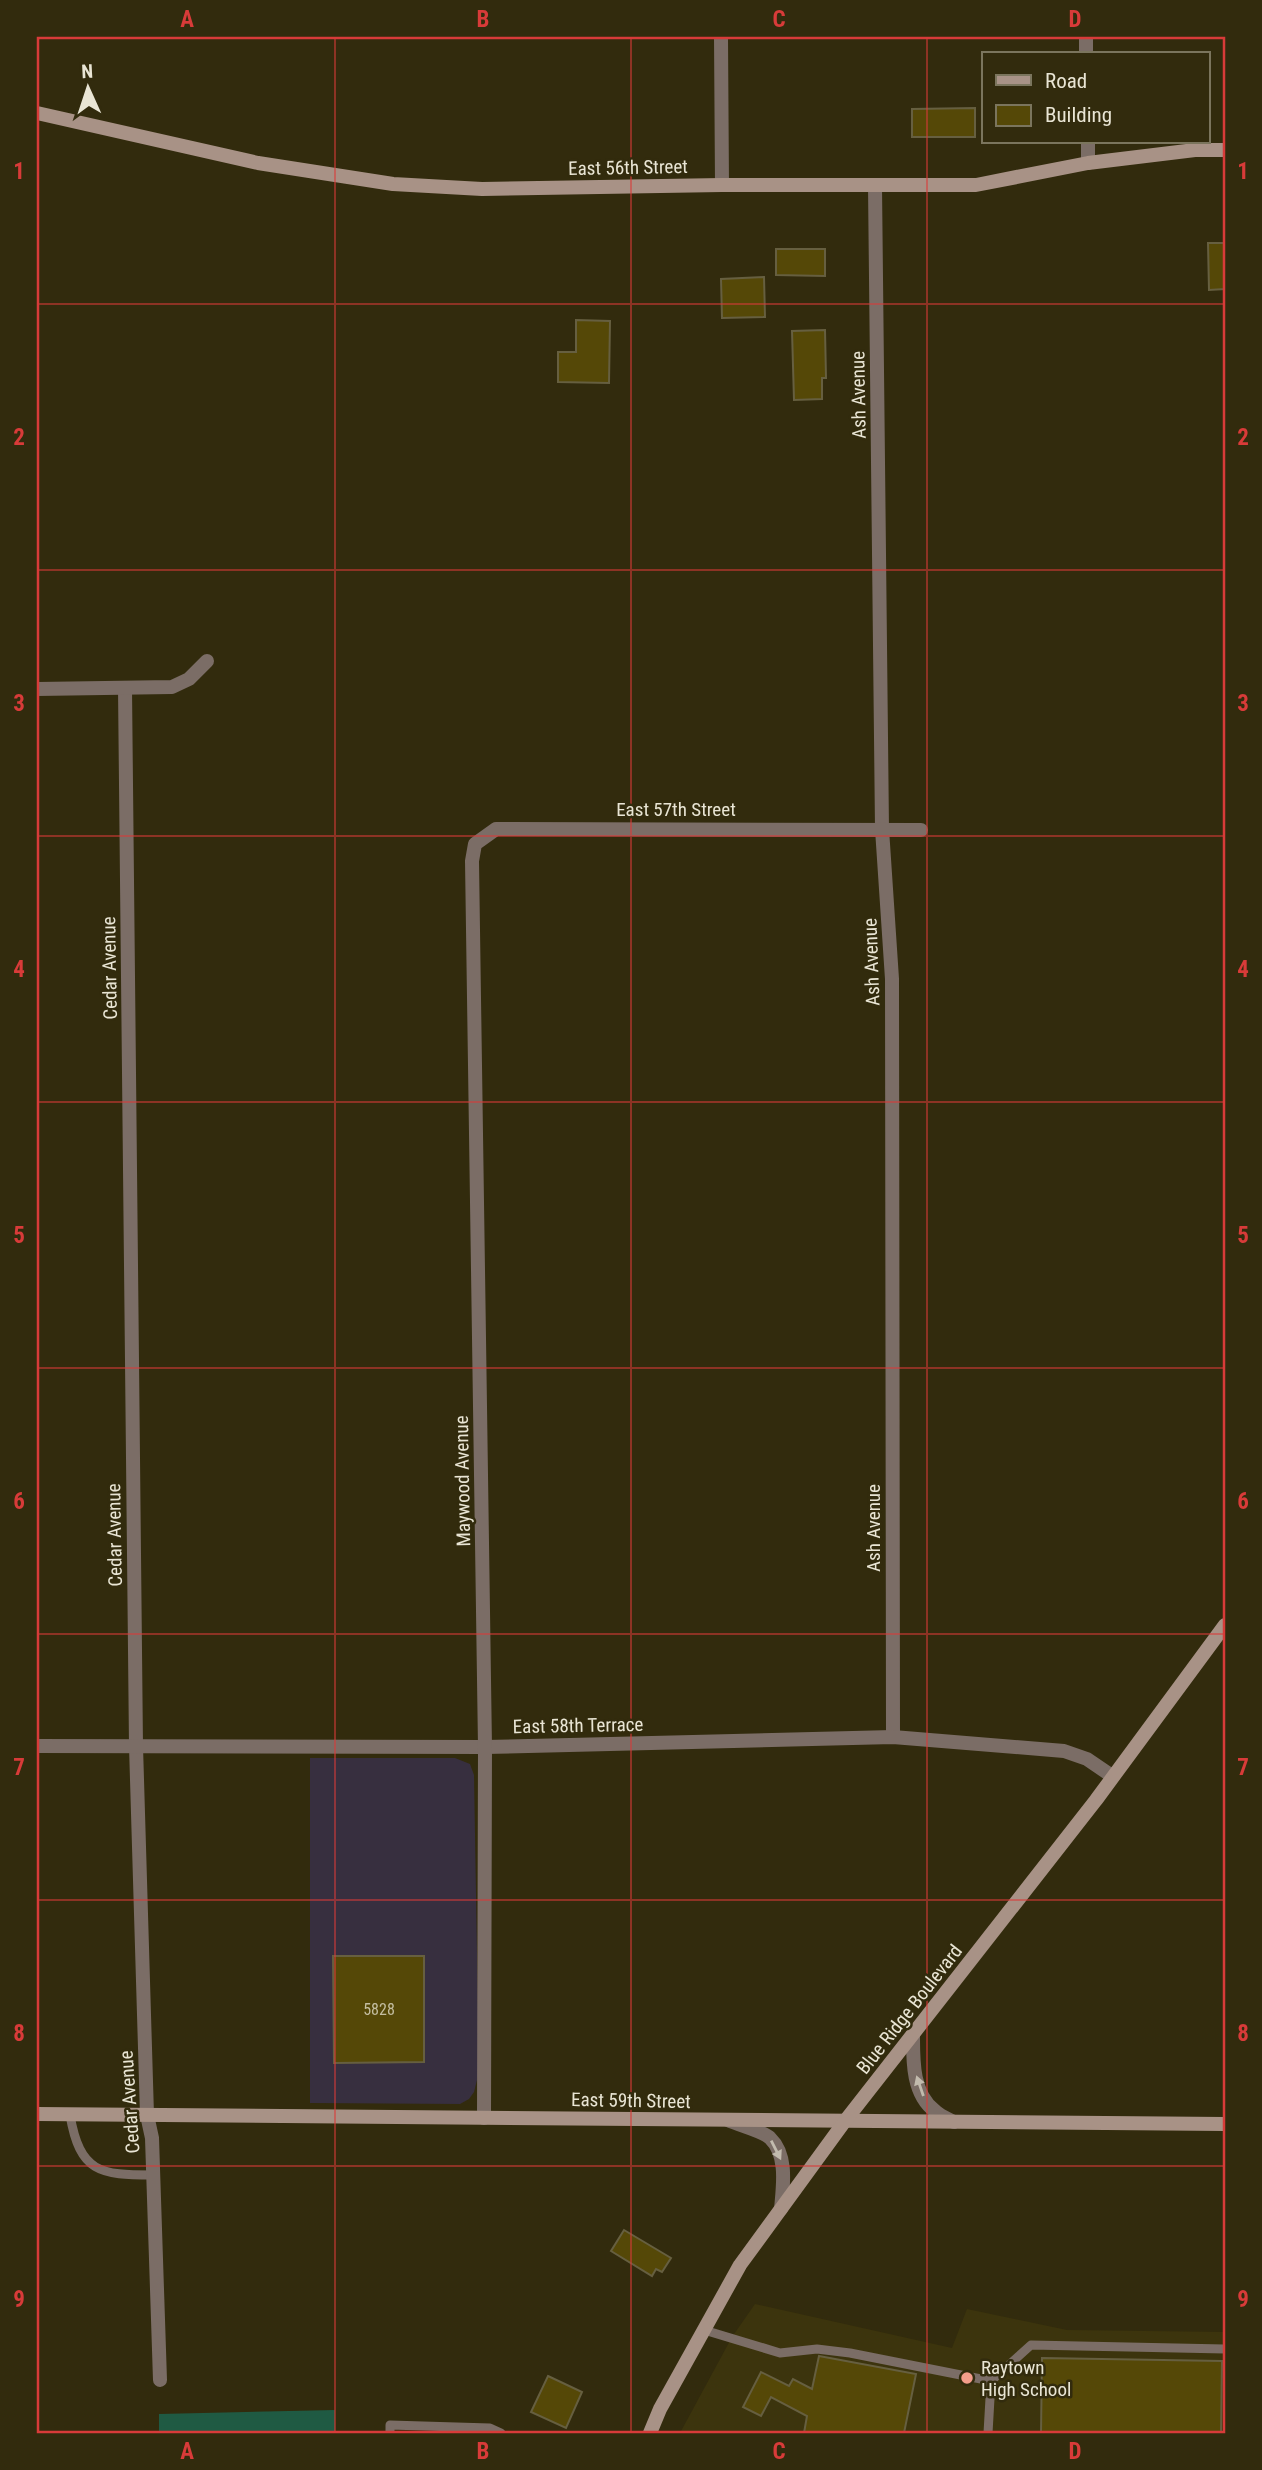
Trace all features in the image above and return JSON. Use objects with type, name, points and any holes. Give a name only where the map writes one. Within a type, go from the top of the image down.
[{"type":"street","points":[[721,37],[722,185]]},
{"type":"street","name":"East 56th Street","points":[[37,113],[258,163],[393,184],[482,189],[722,185],[976,186],[1088,163],[1195,150],[1225,150]]},
{"type":"street","points":[[1088,144],[1088,163]]},
{"type":"street","name":"Ash Avenue","points":[[875,186],[882,829],[892,979],[893,1737]]},
{"type":"street","points":[[37,689],[172,687],[189,679],[207,661]]},
{"type":"street","name":"Cedar Avenue","points":[[125,688],[135,1746],[147,2115],[152,2138],[160,2380]]},
{"type":"street","name":"East 57th Street","points":[[475,844],[496,829],[921,830]]},
{"type":"street","name":"Maywood Avenue","points":[[475,844],[472,861],[485,1747],[484,2118]]},
{"type":"street","name":"Blue Ridge Boulevard","points":[[650,2433],[660,2409],[740,2265],[845,2121],[1112,1776],[1225,1625]]},
{"type":"street","name":"East 58th Terrace","points":[[37,1746],[485,1747],[893,1737],[1064,1751],[1087,1759],[1112,1776]]},
{"type":"street","points":[[913,2034],[913,2060],[919,2091],[933,2110],[954,2122]]},
{"type":"street","name":"East 59th Street","points":[[37,2115],[1225,2124]]},
{"type":"street","points":[[726,2120],[769,2137],[781,2157],[784,2181],[781,2209]]},
{"type":"lane","points":[[70,2115],[74,2139],[92,2166],[116,2175],[153,2175]]},
{"type":"lane","points":[[704,2329],[780,2353],[817,2350],[849,2353],[991,2381]]},
{"type":"lane","points":[[988,2433],[991,2381],[1031,2345],[1225,2349]]},
{"type":"lane","points":[[390,2433],[390,2425],[490,2428],[501,2433]]},
{"type":"shaded area","points":[[310,1758],[455,1758],[470,1764],[474,1775],[479,2072],[474,2092],[460,2104],[310,2103]]},
{"type":"shaded area","name":"Raytown High School","points":[[755,2304],[952,2348],[967,2309],[1067,2330],[1225,2332],[1225,2433],[680,2433],[732,2337]]},
{"type":"green space","points":[[335,2410],[335,2433],[159,2433],[159,2414]]},
{"type":"building","points":[[975,108],[975,137],[912,137],[912,109]]},
{"type":"building","points":[[1208,243],[1225,243],[1225,289],[1209,290]]},
{"type":"building","points":[[776,249],[825,249],[825,276],[776,275]]},
{"type":"building","points":[[764,277],[765,317],[722,318],[721,279]]},
{"type":"building","points":[[576,320],[610,321],[609,383],[558,382],[558,352],[576,352]]},
{"type":"building","points":[[825,330],[826,378],[822,378],[822,399],[794,400],[792,331]]},
{"type":"building","points":[[333,1956],[424,1956],[424,2062],[334,2063]]},
{"type":"building","points":[[624,2230],[671,2258],[662,2272],[656,2269],[652,2276],[611,2251]]},
{"type":"building","points":[[819,2356],[916,2374],[904,2433],[804,2433],[807,2416],[771,2397],[761,2416],[743,2407],[761,2372],[789,2386],[793,2379],[812,2389]]},
{"type":"building","points":[[1042,2358],[1222,2361],[1221,2433],[1041,2433]]},
{"type":"building","points":[[548,2376],[582,2392],[566,2428],[531,2412]]},
{"type":"place","name":"Raytown High School","points":[[967,2378]]}]
